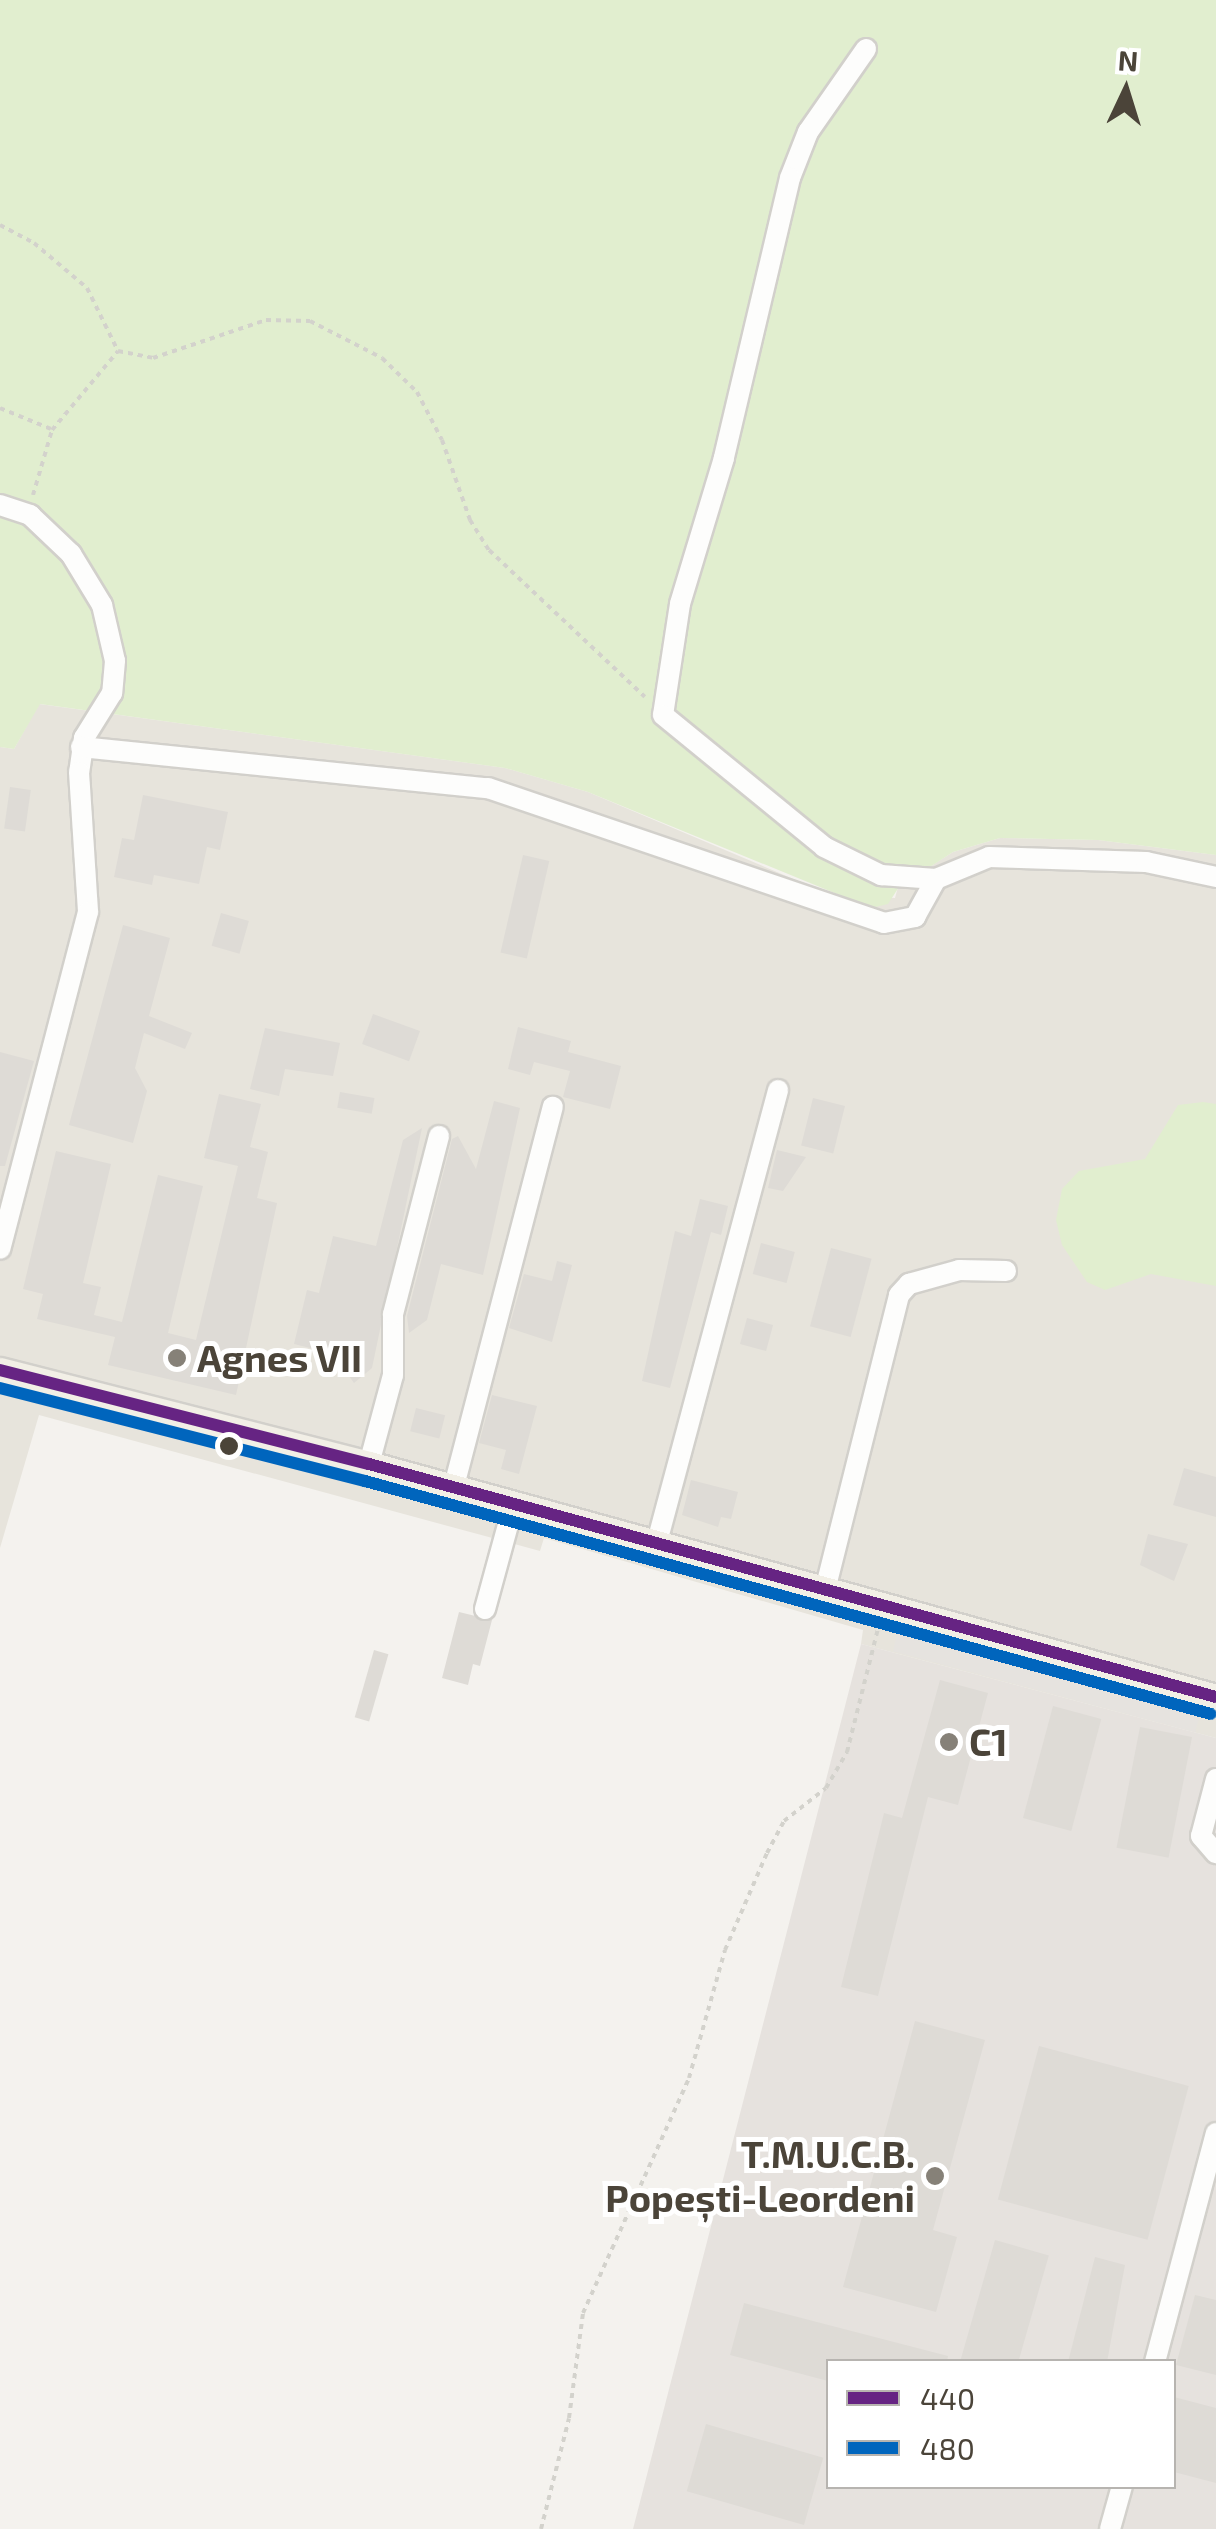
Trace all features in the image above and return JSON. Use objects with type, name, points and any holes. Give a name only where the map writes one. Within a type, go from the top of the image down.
[{"type":"main road","points":[[0,1370],[454,1486],[1216,1697]]},
{"type":"street","points":[[866,49],[808,132],[785,193],[724,458],[680,604],[663,714],[824,847],[882,875],[936,879],[989,856],[1146,862],[1216,877]]},
{"type":"street","points":[[0,505],[30,515],[54,534],[89,580],[114,643],[112,693],[81,747],[79,808],[88,912],[0,1249]]},
{"type":"street","points":[[81,747],[488,788],[884,923],[915,917],[936,879]]},
{"type":"street","points":[[657,1542],[778,1090]]},
{"type":"street","points":[[454,1486],[553,1107]]},
{"type":"street","points":[[369,1464],[393,1375],[393,1314],[439,1136]]},
{"type":"street","points":[[826,1590],[899,1295],[924,1278],[1006,1271]]},
{"type":"street","points":[[485,1608],[514,1503]]},
{"type":"street","points":[[1216,1778],[1201,1836],[1216,1854]]},
{"type":"street","points":[[1156,2359],[1216,2133]]},
{"type":"street","points":[[1110,2529],[1121,2489]]},
{"type":"path","points":[[0,225],[34,243],[87,288],[118,351]]},
{"type":"path","points":[[118,351],[152,358],[251,324],[290,319],[328,328],[368,349],[417,392],[442,440],[470,520],[489,550],[663,714]]},
{"type":"path","points":[[30,515],[52,430],[118,351]]},
{"type":"path","points":[[0,408],[52,430]]},
{"type":"path","points":[[541,2529],[569,2418],[582,2313],[689,2078],[725,1950],[767,1853],[784,1821],[826,1788],[846,1752],[884,1606]]},
{"type":"shaded area","points":[[39,704],[505,768],[588,792],[829,894],[895,898],[898,887],[953,852],[1000,838],[1098,840],[1216,855],[1216,1738],[861,1644],[863,1630],[544,1538],[540,1551],[39,1415],[0,1548],[0,747],[14,749]]},
{"type":"shaded area","points":[[898,1632],[1200,1713],[1195,1732],[893,1651]]},
{"type":"shaded area","points":[[861,1644],[1216,1738],[1216,2529],[633,2529]]},
{"type":"green space","points":[[0,0],[1216,0],[1216,855],[1098,840],[1000,838],[953,852],[899,887],[888,904],[871,908],[588,792],[505,768],[40,704],[14,749],[0,747]]},
{"type":"green space","points":[[1216,1104],[1216,1286],[1151,1274],[1105,1290],[1087,1282],[1062,1245],[1056,1220],[1062,1189],[1079,1171],[1145,1159],[1178,1105]]},
{"type":"building","points":[[10,787],[31,790],[25,832],[4,829]]},
{"type":"building","points":[[143,795],[228,812],[220,850],[207,847],[199,884],[154,875],[152,885],[114,877],[122,838],[134,840]]},
{"type":"building","points":[[523,855],[549,861],[527,959],[501,952]]},
{"type":"building","points":[[221,913],[249,921],[240,954],[212,946]]},
{"type":"building","points":[[123,925],[170,938],[149,1016],[192,1033],[185,1049],[144,1033],[135,1068],[147,1091],[133,1143],[69,1125]]},
{"type":"building","points":[[373,1014],[420,1031],[409,1061],[362,1044]]},
{"type":"building","points":[[518,1027],[571,1041],[568,1052],[621,1066],[610,1109],[563,1097],[570,1071],[534,1062],[530,1075],[508,1069]]},
{"type":"building","points":[[265,1028],[340,1043],[333,1076],[285,1069],[279,1096],[250,1089]]},
{"type":"building","points":[[0,1052],[34,1061],[5,1166],[0,1166]]},
{"type":"building","points":[[340,1092],[374,1098],[372,1114],[337,1108]]},
{"type":"building","points":[[219,1094],[261,1104],[250,1147],[268,1152],[257,1198],[277,1203],[236,1395],[108,1365],[115,1337],[37,1319],[43,1294],[23,1289],[56,1151],[111,1164],[83,1283],[101,1287],[94,1315],[122,1322],[158,1175],[203,1186],[168,1333],[196,1340],[238,1166],[204,1158]]},
{"type":"building","points":[[813,1098],[845,1106],[833,1154],[801,1146]]},
{"type":"building","points":[[494,1101],[520,1108],[483,1275],[441,1264],[427,1320],[409,1333],[407,1316],[452,1139],[458,1136],[476,1169]]},
{"type":"building","points":[[422,1128],[372,1368],[354,1383],[344,1369],[347,1357],[294,1344],[307,1290],[319,1293],[333,1236],[376,1246],[403,1140]]},
{"type":"building","points":[[777,1150],[806,1157],[783,1191],[768,1188]]},
{"type":"building","points":[[700,1199],[728,1206],[721,1235],[711,1232],[670,1388],[642,1381],[675,1231],[691,1236]]},
{"type":"building","points":[[761,1243],[795,1252],[787,1283],[753,1274]]},
{"type":"building","points":[[831,1248],[872,1259],[851,1337],[810,1326]]},
{"type":"building","points":[[557,1261],[572,1265],[552,1342],[509,1328],[524,1274],[552,1281]]},
{"type":"building","points":[[747,1318],[773,1325],[766,1351],[740,1344]]},
{"type":"building","points":[[492,1395],[537,1406],[519,1474],[501,1469],[506,1450],[479,1443]]},
{"type":"building","points":[[416,1408],[445,1415],[439,1439],[410,1431]]},
{"type":"building","points":[[1184,1468],[1216,1477],[1216,1517],[1173,1505]]},
{"type":"building","points":[[691,1480],[738,1492],[731,1519],[721,1517],[718,1527],[682,1515]]},
{"type":"building","points":[[1148,1534],[1188,1544],[1174,1581],[1140,1565]]},
{"type":"building","points":[[459,1612],[492,1620],[480,1666],[473,1664],[468,1685],[442,1678]]},
{"type":"building","points":[[374,1650],[388,1654],[369,1721],[355,1717]]},
{"type":"building","points":[[940,1680],[988,1693],[958,1805],[928,1797],[878,1996],[841,1987],[884,1813],[902,1818]]},
{"type":"building","points":[[1053,1706],[1101,1719],[1071,1831],[1023,1818]]},
{"type":"building","points":[[1140,1727],[1192,1737],[1169,1858],[1117,1848]]},
{"type":"building","points":[[915,2021],[985,2040],[933,2230],[957,2237],[936,2312],[843,2287]]},
{"type":"building","points":[[1039,2046],[1189,2086],[1148,2240],[998,2200]]},
{"type":"building","points":[[995,2240],[1049,2255],[1019,2359],[961,2359]]},
{"type":"building","points":[[1095,2257],[1125,2265],[1108,2359],[1069,2359]]},
{"type":"building","points":[[1195,2295],[1216,2300],[1216,2375],[1176,2365]]},
{"type":"building","points":[[744,2303],[948,2356],[826,2359],[826,2380],[730,2355]]},
{"type":"building","points":[[1176,2398],[1216,2408],[1216,2483],[1176,2473]]},
{"type":"building","points":[[706,2424],[823,2458],[804,2525],[687,2491]]},
{"type":"transit line","name":"440","points":[[0,1370],[369,1464],[1216,1697]]},
{"type":"transit line","name":"480","points":[[0,1388],[365,1481],[1211,1714]]},
{"type":"place","name":"Agnes VII","points":[[177,1358]]},
{"type":"place","name":"C1","points":[[949,1742]]},
{"type":"place","name":"T.M.U.C.B. Popești-Leordeni","points":[[935,2176]]}]
